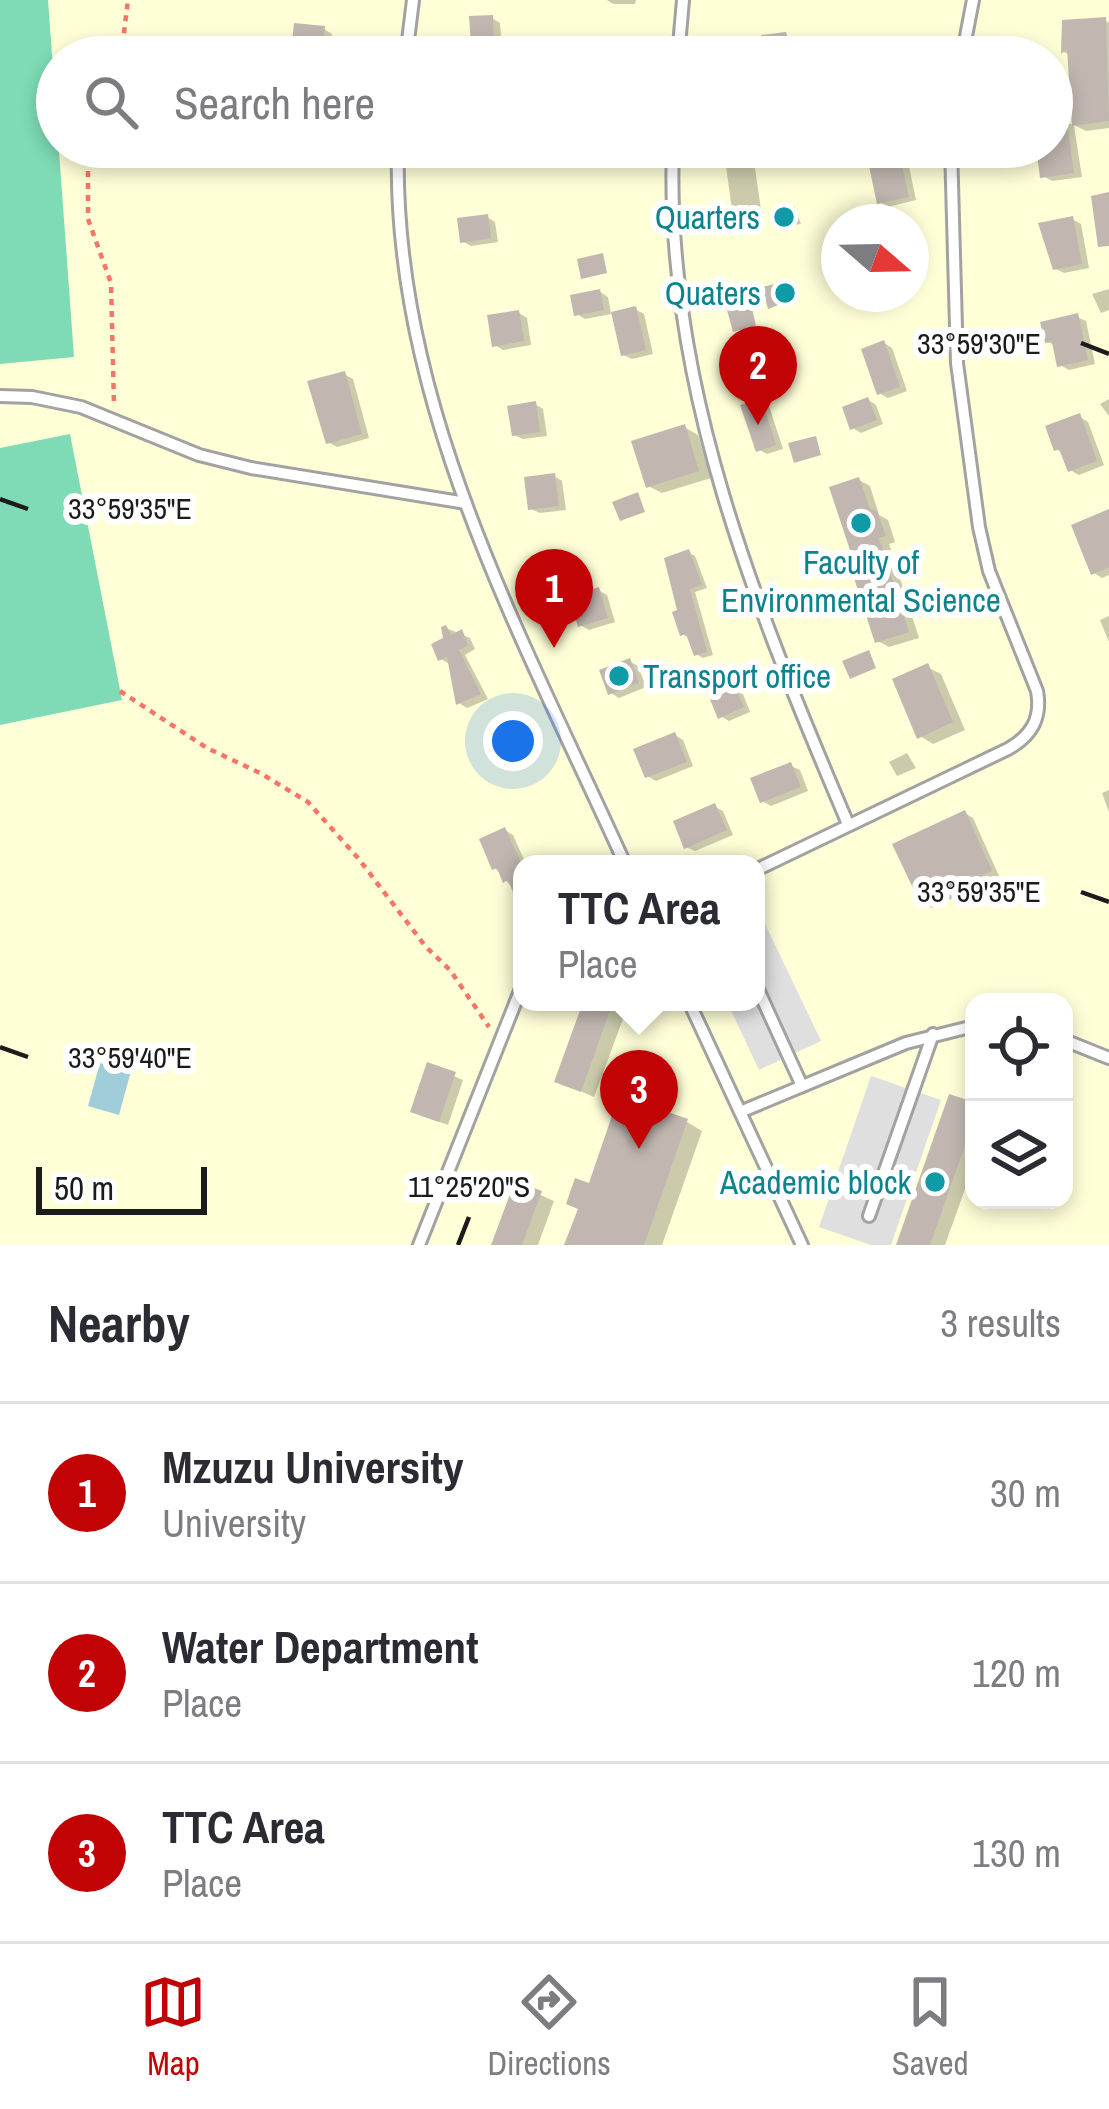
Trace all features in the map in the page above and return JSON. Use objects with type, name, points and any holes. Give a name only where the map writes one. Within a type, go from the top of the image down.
[{"type":"lane","points":[[409,36],[413,0]]},
{"type":"lane","points":[[680,36],[683,0]]},
{"type":"lane","points":[[966,36],[974,0]]},
{"type":"lane","points":[[397,168],[396,205],[411,304],[466,503],[520,637],[621,855]]},
{"type":"lane","points":[[672,168],[679,289],[736,545],[776,655],[848,824]]},
{"type":"lane","points":[[765,866],[1025,740],[1040,708],[989,571],[979,527],[958,363],[952,168]]},
{"type":"lane","points":[[0,396],[32,397],[114,417],[200,455],[251,469],[466,503]]},
{"type":"lane","points":[[765,1005],[802,1086]]},
{"type":"lane","points":[[419,1245],[513,1008]]},
{"type":"lane","points":[[693,1011],[802,1245]]},
{"type":"lane","points":[[740,1112],[933,1034],[965,1028]]},
{"type":"lane","points":[[869,1216],[933,1034]]},
{"type":"lane","points":[[1073,1044],[1109,1058]]},
{"type":"path","points":[[124,36],[128,0]]},
{"type":"path","points":[[88,168],[88,218],[111,283],[114,417]]},
{"type":"path","points":[[120,691],[207,748],[308,802],[450,970],[499,1042]]},
{"type":"shaded area","points":[[0,0],[1109,0],[1109,1245],[0,1245]]},
{"type":"shaded area","points":[[765,924],[821,1041],[759,1070],[731,1011],[765,1011]]},
{"type":"shaded area","points":[[871,1076],[941,1100],[891,1245],[871,1245],[819,1227]]},
{"type":"green space","points":[[0,0],[48,0],[51,36],[36,36],[36,168],[60,168],[74,357],[0,364]]},
{"type":"green space","points":[[70,434],[122,700],[0,725],[0,448]]},
{"type":"water","points":[[100,1063],[131,1071],[119,1115],[88,1106]]},
{"type":"building","points":[[493,15],[494,36],[470,36],[469,16]]},
{"type":"building","points":[[1106,17],[1109,121],[1073,126],[1073,36],[1062,36],[1062,20]]},
{"type":"building","points":[[294,23],[325,26],[324,36],[293,36]]},
{"type":"building","points":[[1073,166],[1074,173],[1040,178],[1039,168]]},
{"type":"building","points":[[869,168],[903,168],[909,197],[877,204]]},
{"type":"building","points":[[1109,192],[1109,246],[1098,247],[1091,196]]},
{"type":"building","points":[[488,214],[491,238],[460,243],[457,218]]},
{"type":"building","points":[[1073,216],[1082,264],[1053,270],[1038,223]]},
{"type":"building","points":[[603,253],[607,273],[581,279],[577,259]]},
{"type":"building","name":"Quaters","points":[[791,280],[796,298],[768,309],[762,287]]},
{"type":"building","points":[[600,289],[604,310],[574,316],[570,295]]},
{"type":"building","points":[[751,304],[756,326],[733,332],[727,310]]},
{"type":"building","points":[[636,306],[646,350],[621,356],[611,312]]},
{"type":"building","points":[[519,310],[524,341],[492,347],[487,315]]},
{"type":"building","points":[[1078,313],[1088,360],[1057,367],[1052,342],[1045,343],[1040,322]]},
{"type":"building","points":[[884,340],[900,387],[877,395],[861,349]]},
{"type":"building","points":[[345,371],[362,434],[326,444],[307,381]]},
{"type":"building","points":[[868,397],[877,420],[850,430],[842,407]]},
{"type":"building","points":[[761,398],[776,445],[756,452],[740,405]]},
{"type":"building","points":[[536,401],[540,432],[512,436],[507,406]]},
{"type":"building","points":[[1080,413],[1097,461],[1068,472],[1045,426]]},
{"type":"building","points":[[685,424],[699,471],[646,488],[631,441]]},
{"type":"building","points":[[816,436],[821,455],[794,463],[788,443]]},
{"type":"building","points":[[555,473],[559,506],[528,510],[524,477]]},
{"type":"building","points":[[859,477],[886,536],[879,538],[909,632],[875,643],[829,487]]},
{"type":"building","points":[[638,492],[645,512],[620,521],[612,502]]},
{"type":"building","points":[[1109,509],[1109,567],[1091,575],[1071,525]]},
{"type":"building","points":[[689,549],[702,585],[690,589],[707,652],[694,656],[672,612],[677,610],[664,558]]},
{"type":"building","points":[[599,587],[608,618],[578,627],[569,596]]},
{"type":"building","points":[[446,625],[451,635],[462,629],[468,645],[459,650],[481,694],[456,705],[447,657],[438,661],[431,644],[443,638],[441,627]]},
{"type":"building","points":[[869,650],[876,668],[850,679],[842,661]]},
{"type":"building","name":"Transport office","points":[[630,658],[639,683],[608,695],[599,670]]},
{"type":"building","points":[[928,663],[953,722],[917,739],[892,679]]},
{"type":"building","points":[[730,676],[744,707],[718,719],[705,687]]},
{"type":"building","points":[[675,732],[687,762],[645,778],[633,749]]},
{"type":"building","points":[[791,762],[801,787],[760,803],[750,778]]},
{"type":"building","points":[[715,803],[727,830],[684,849],[673,821]]},
{"type":"building","points":[[965,810],[992,871],[921,905],[892,844]]},
{"type":"building","points":[[505,827],[518,855],[513,855],[513,892],[497,868],[492,870],[479,839]]},
{"type":"building","points":[[580,1011],[610,1011],[581,1092],[554,1082]]},
{"type":"building","points":[[427,1062],[456,1072],[439,1122],[410,1112]]},
{"type":"building","name":"Academic block","points":[[949,1094],[965,1099],[965,1146],[930,1245],[896,1245]]},
{"type":"building","points":[[619,1095],[688,1119],[644,1245],[564,1245],[578,1209],[566,1204],[575,1178],[589,1183]]},
{"type":"building","points":[[515,1181],[542,1191],[522,1245],[491,1245]]},
{"type":"place","name":"Quarters","points":[[784,217]]},
{"type":"place","name":"Quaters","points":[[785,293]]},
{"type":"place","name":"Water Department","points":[[758,425]]},
{"type":"place","name":"Faculty of Environmental Science","points":[[861,523]]},
{"type":"place","name":"Mzuzu University","points":[[554,648]]},
{"type":"place","name":"Transport office","points":[[619,676]]},
{"type":"place","name":"TTC Area","points":[[639,1149]]},
{"type":"place","name":"Academic block","points":[[935,1182]]}]
